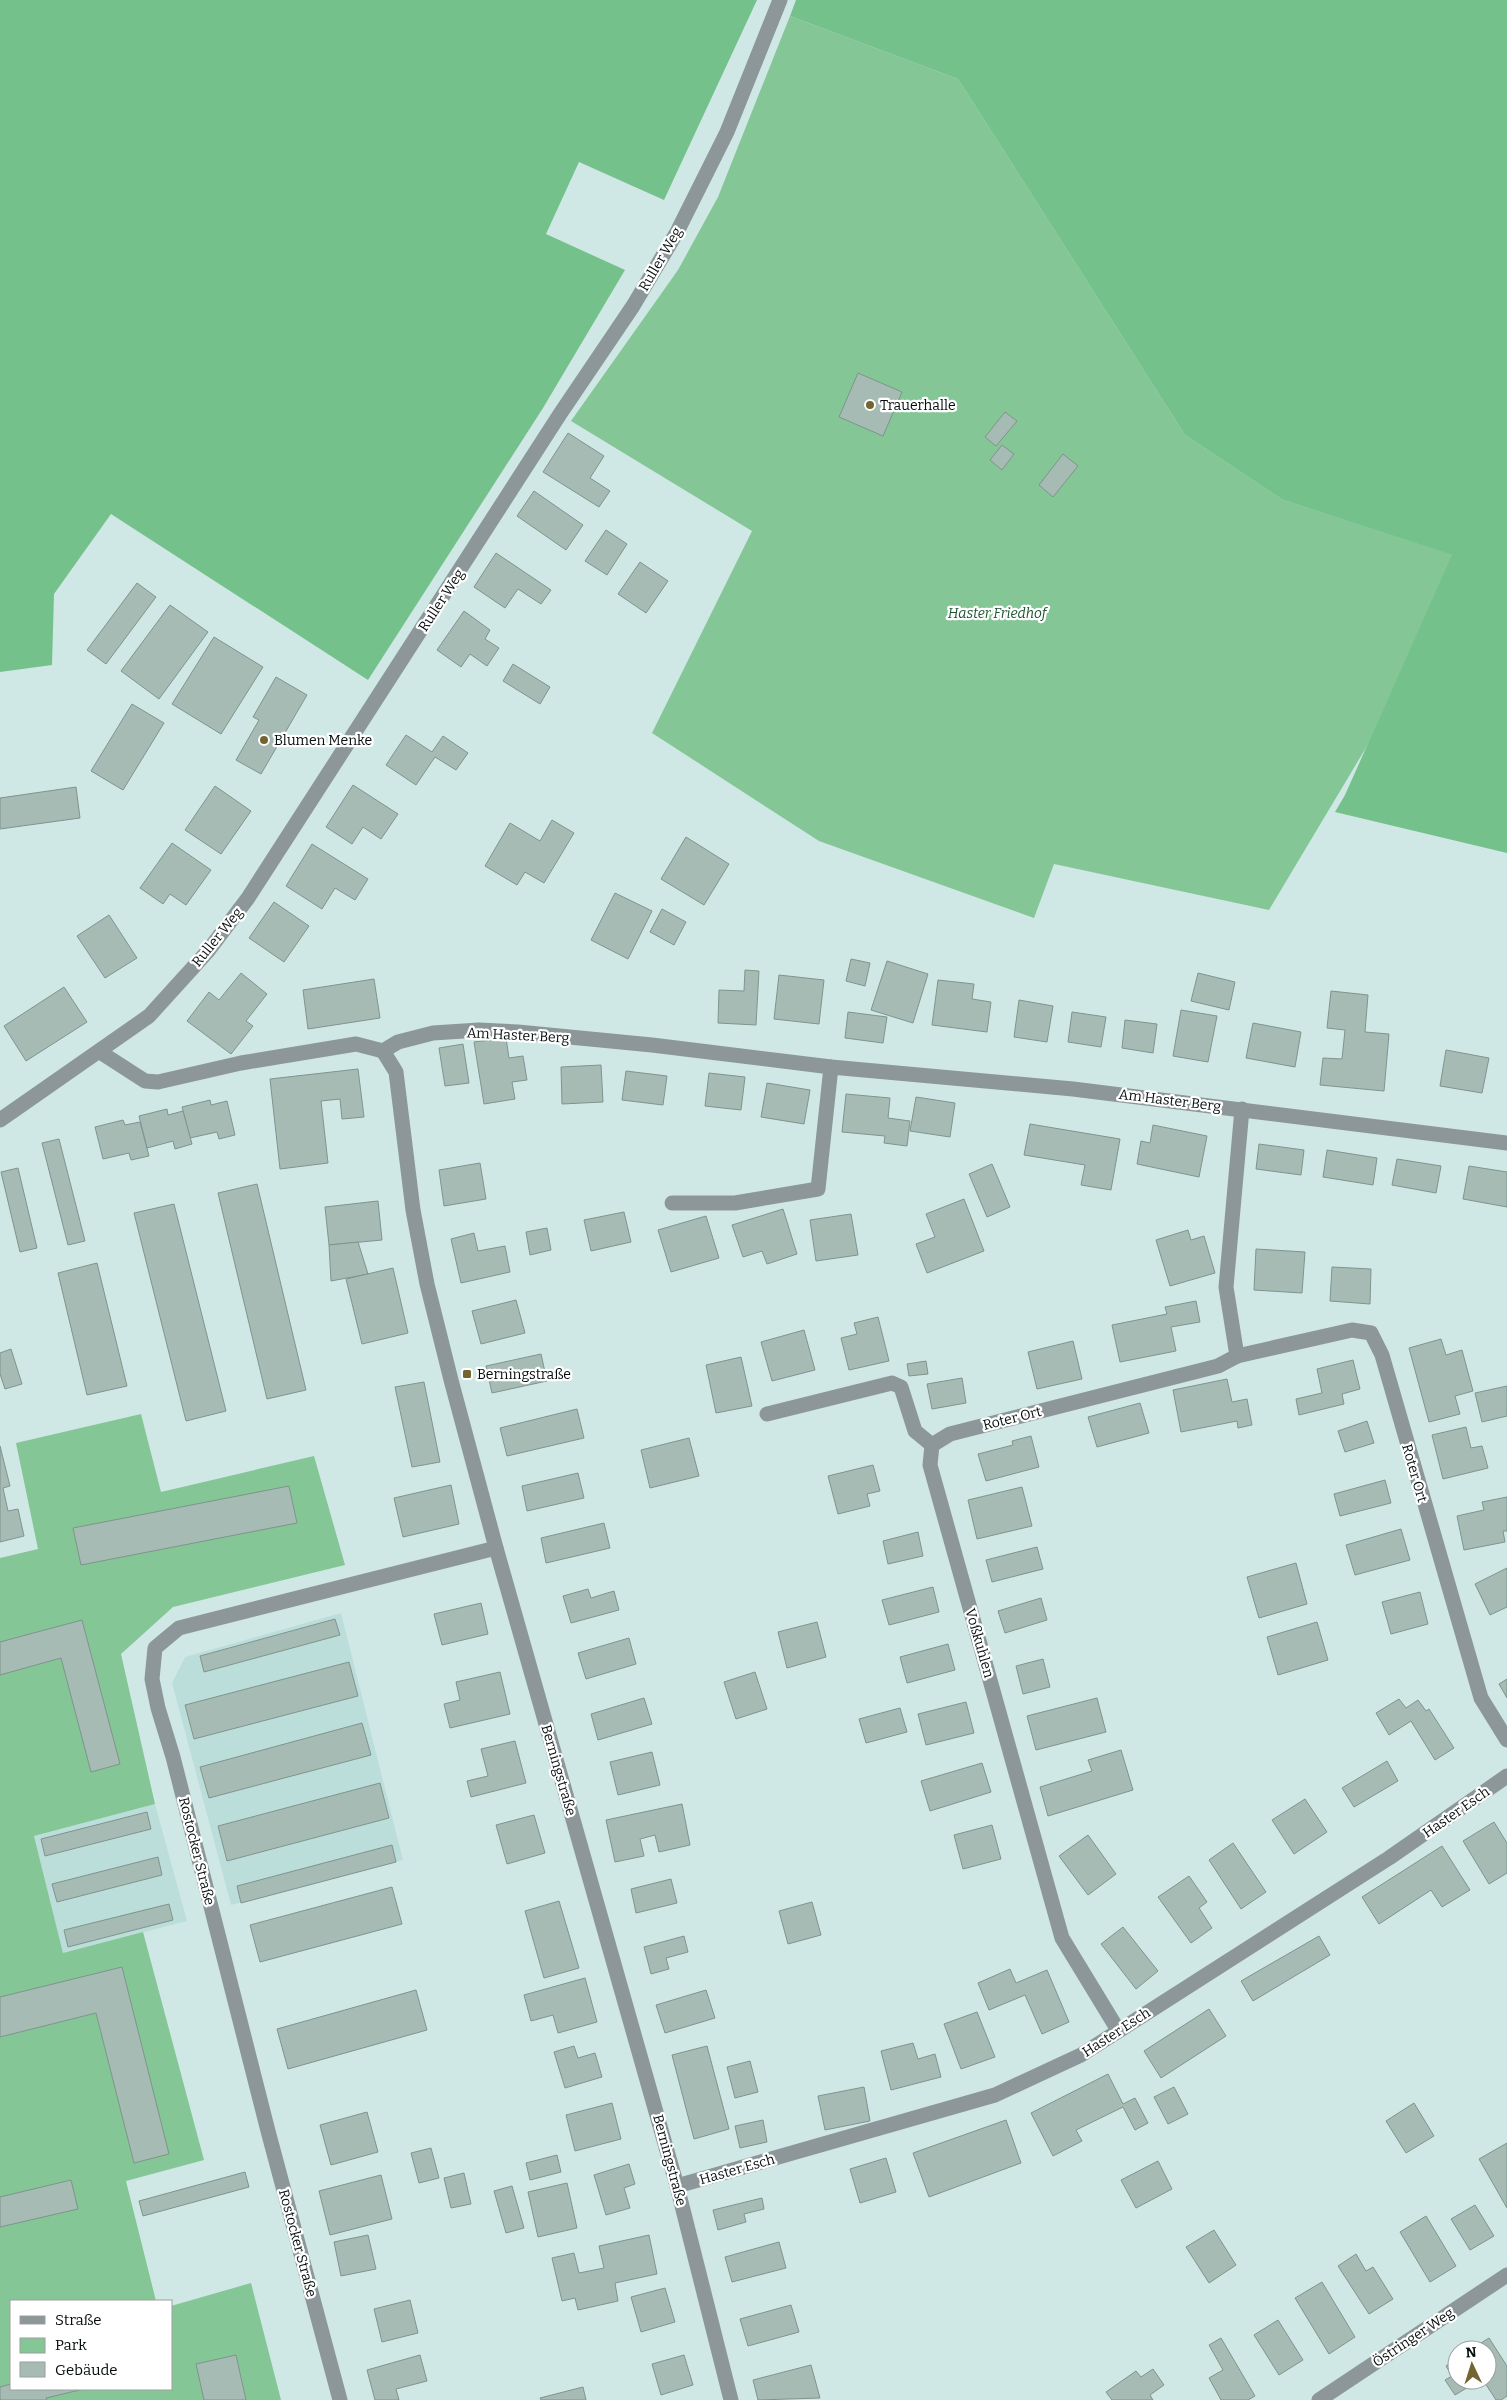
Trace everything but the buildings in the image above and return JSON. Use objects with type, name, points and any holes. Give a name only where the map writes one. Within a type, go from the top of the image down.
[{"type":"street","name":"Ruller Weg","points":[[0,1120],[149,1016],[208,951],[248,898],[555,422],[633,306],[677,232],[722,140],[780,0]]},
{"type":"street","name":"Am Haster Berg","points":[[384,1051],[398,1042],[433,1033],[479,1030],[652,1045],[831,1068],[1073,1089],[1507,1143]]},
{"type":"street","points":[[100,1052],[144,1081],[158,1082],[241,1063],[356,1044],[384,1051]]},
{"type":"street","name":"Berningstraße","points":[[384,1051],[396,1072],[413,1210],[427,1284],[496,1548],[677,2186],[731,2400]]},
{"type":"street","points":[[672,1203],[734,1203],[818,1190],[831,1068]]},
{"type":"street","points":[[1238,1356],[1226,1287],[1242,1109]]},
{"type":"street","name":"Roter Ort","points":[[932,1445],[950,1434],[1218,1366],[1238,1356],[1352,1330],[1371,1333],[1382,1355],[1481,1698],[1507,1740]]},
{"type":"street","points":[[767,1414],[892,1383],[901,1387],[915,1431],[932,1445]]},
{"type":"street","name":"Voßkuhlen","points":[[932,1445],[930,1465],[1062,1938],[1118,2030]]},
{"type":"street","name":"Rostocker Straße","points":[[340,2400],[268,2131],[176,1766],[158,1708],[152,1679],[155,1648],[179,1628],[496,1548]]},
{"type":"street","name":"Haster Esch","points":[[677,2186],[995,2096],[1081,2055],[1381,1864],[1507,1776]]},
{"type":"street","name":"Östringer Weg","points":[[1319,2400],[1507,2275]]},
{"type":"shaded area","points":[[341,1613],[403,1860],[231,1905],[172,1683],[185,1657]]},
{"type":"shaded area","points":[[155,1804],[187,1921],[63,1953],[34,1836]]},
{"type":"green space","points":[[0,0],[757,0],[664,200],[579,162],[546,234],[625,270],[543,408],[368,680],[111,514],[54,594],[52,665],[0,672]]},
{"type":"green space","points":[[796,0],[1507,0],[1507,853],[1335,812],[1345,795],[1452,555],[1283,500],[1185,435],[958,79],[790,16]]},
{"type":"green space","name":"Haster Friedhof","points":[[790,16],[958,79],[1185,435],[1283,500],[1453,555],[1367,746],[1269,910],[1054,864],[1034,918],[819,841],[652,733],[752,531],[571,421],[678,270],[718,197]]},
{"type":"green space","points":[[141,1414],[161,1492],[314,1456],[345,1565],[173,1607],[121,1654],[155,1804],[34,1836],[63,1953],[143,1932],[204,2160],[126,2181],[156,2300],[10,2300],[10,2390],[172,2390],[172,2306],[251,2283],[281,2400],[0,2400],[0,1558],[38,1549],[16,1443]]},
{"type":"place","name":"Trauerhalle","points":[[870,405]]},
{"type":"place","name":"Blumen Menke","points":[[264,740]]},
{"type":"place","name":"Berningstraße","points":[[467,1374]]}]
